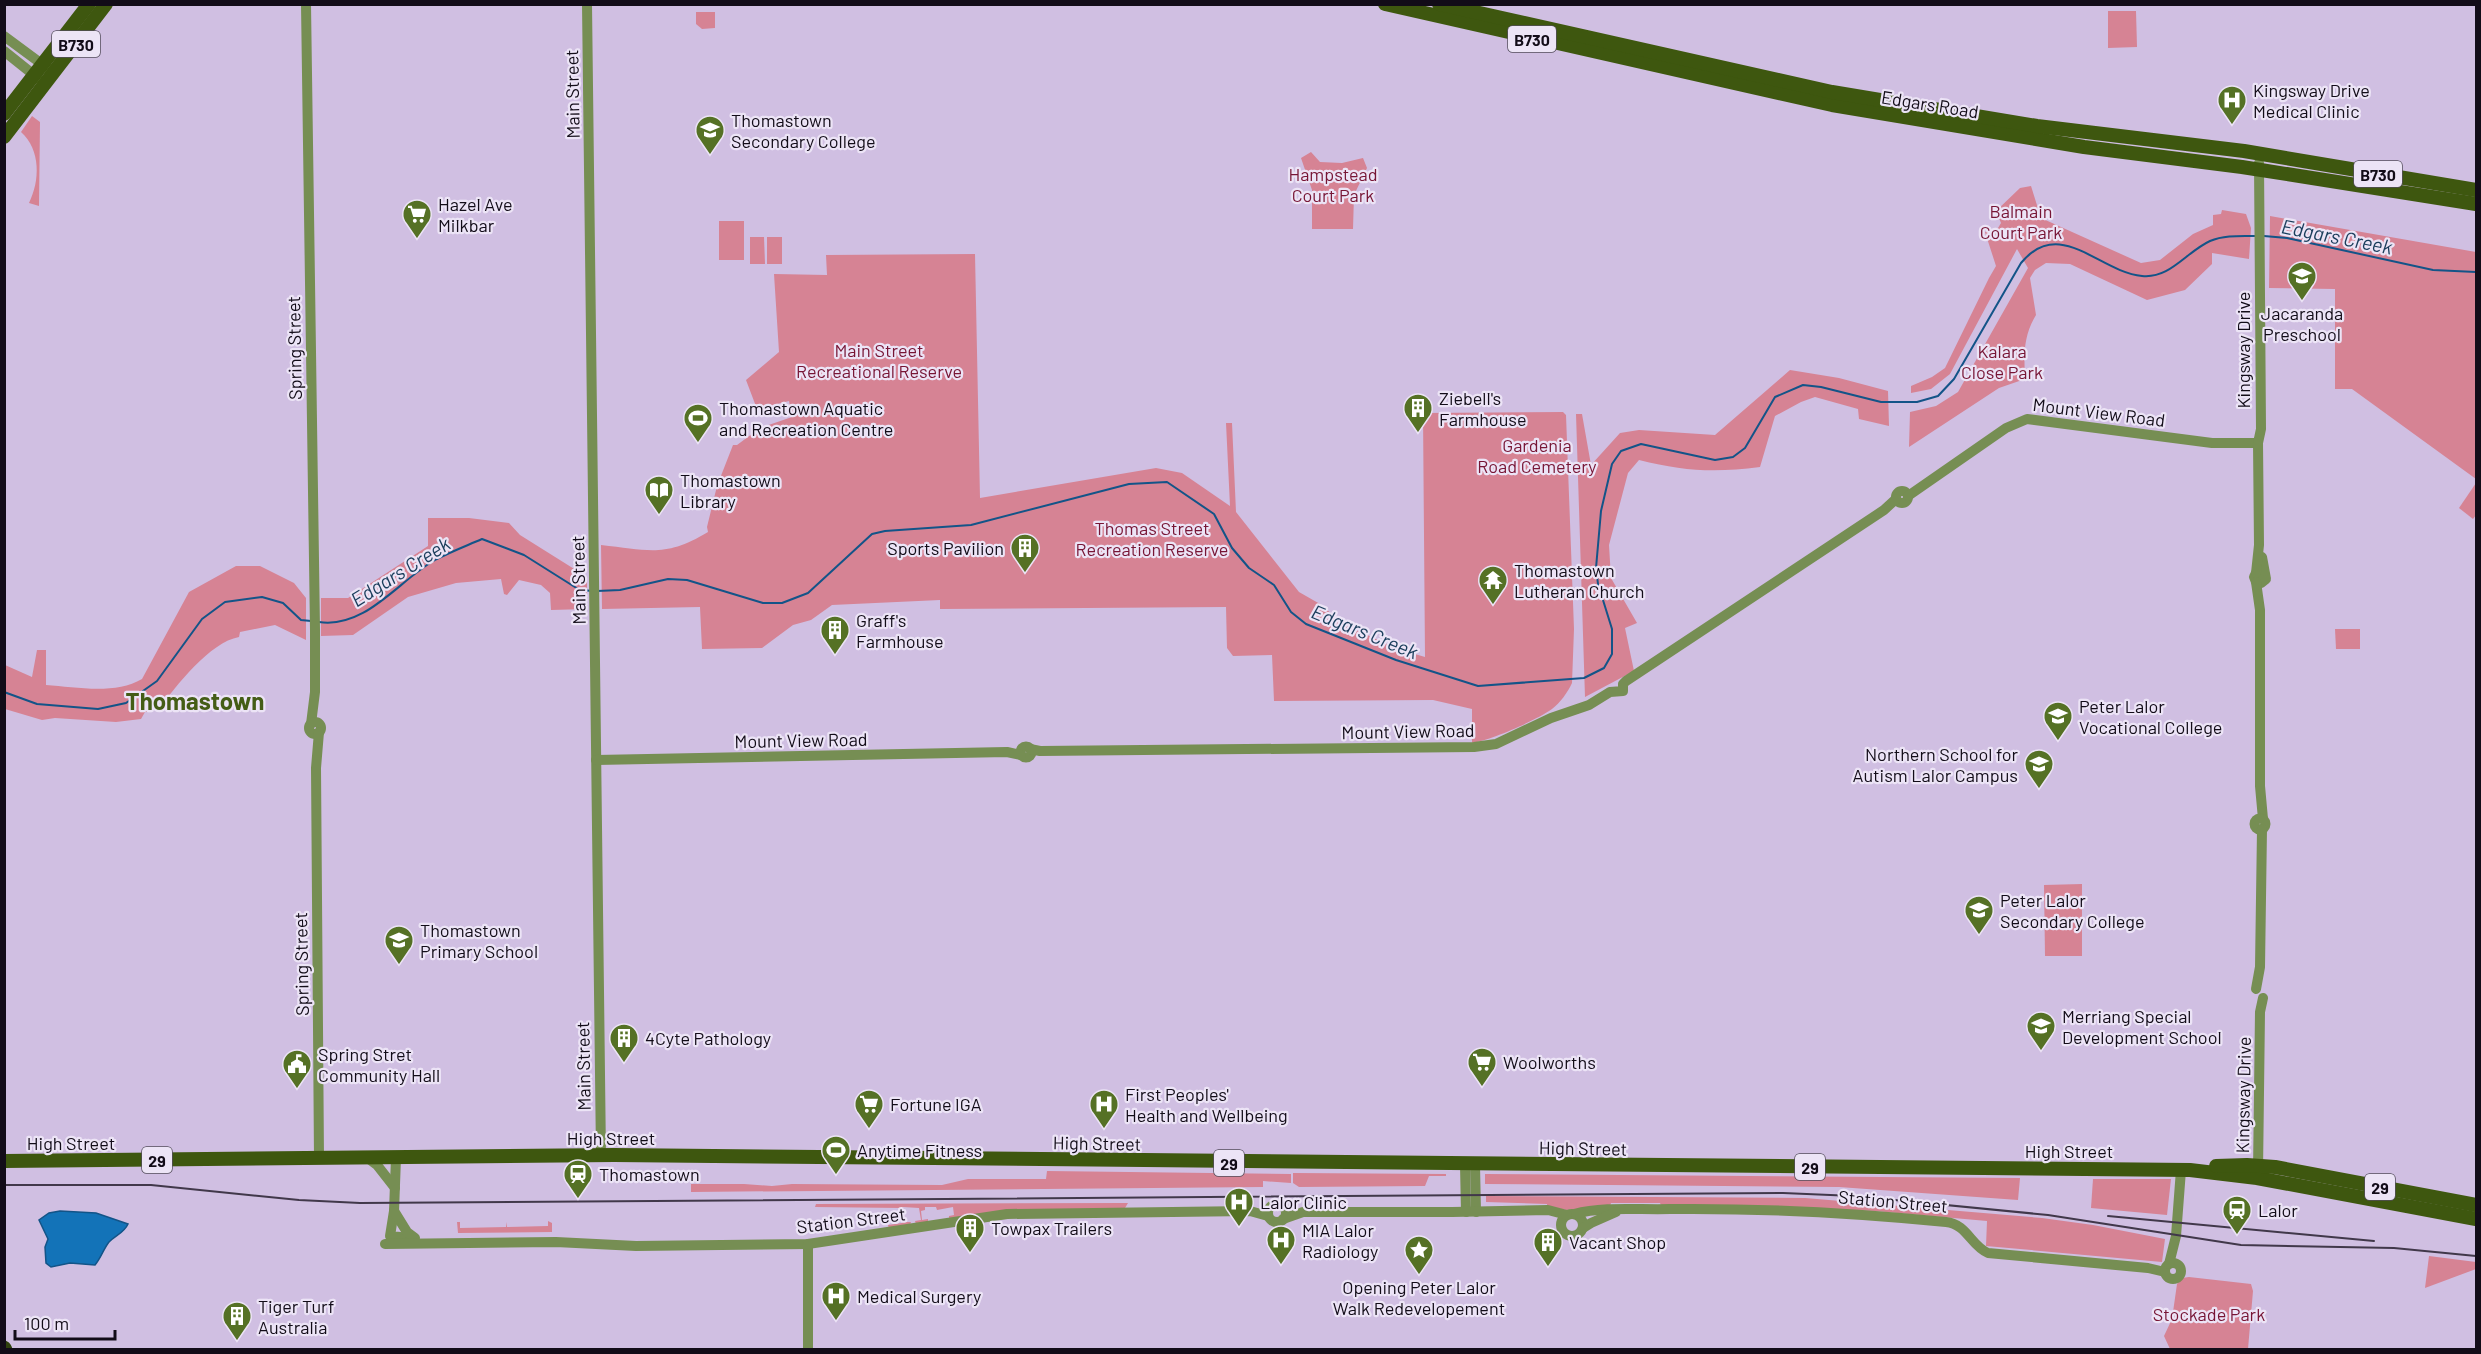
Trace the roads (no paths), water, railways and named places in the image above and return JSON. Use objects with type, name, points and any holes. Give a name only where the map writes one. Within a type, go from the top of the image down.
[{"type":"main road","name":"B730","points":[[4,137],[89,4]]},
{"type":"main road","name":"B730","points":[[4,114],[45,74],[106,4]]},
{"type":"main road","name":"Edgars Road","points":[[1385,4],[1681,65]]},
{"type":"main road","name":"Edgars Road","points":[[1439,4],[1832,105],[1936,116],[2476,204]]},
{"type":"main road","name":"Edgars Road","points":[[2131,146],[2258,154],[2476,190]]},
{"type":"main road","name":"High Street","points":[[4,1161],[601,1156],[2186,1170],[2202,1167],[2258,1171],[2476,1205]]},
{"type":"main road","name":"High Street","points":[[2258,1171],[2476,1219]]},
{"type":"street","name":"Spring Street","points":[[306,4],[315,606],[319,1159]]},
{"type":"street","name":"Main Street","points":[[587,4],[601,1156]]},
{"type":"street","points":[[4,36],[45,74]]},
{"type":"street","points":[[4,51],[45,74]]},
{"type":"street","name":"Kingsway Drive","points":[[2258,154],[2261,429],[2258,442],[2260,578],[2258,1171]]},
{"type":"street","name":"Mount View Road","points":[[596,760],[1007,752],[1474,747],[1496,744],[1551,718],[1589,705],[1610,692],[1623,691],[1623,684],[1626,681],[1898,501],[1900,491],[1907,494],[2017,422],[2027,418],[2212,442],[2258,442]]},
{"type":"street","points":[[388,1240],[394,1211],[396,1158]]},
{"type":"street","points":[[369,1159],[377,1165],[395,1188]]},
{"type":"street","points":[[1470,1165],[1471,1212]]},
{"type":"street","name":"Station Street","points":[[1284,1207],[1303,1212],[1539,1210],[1571,1214],[1595,1209],[1824,1212],[1946,1222],[1961,1226],[1980,1247],[1988,1252],[2148,1268],[2170,1267],[2186,1170]]},
{"type":"street","points":[[1278,1203],[1284,1207],[1286,1215],[1283,1219],[1273,1221],[1269,1211],[1278,1203]]},
{"type":"street","points":[[1539,1210],[1553,1217],[1563,1232],[1570,1236],[1580,1234],[1583,1221],[1571,1214],[1562,1219],[1561,1226]]},
{"type":"street","name":"Station Street","points":[[1583,1228],[1591,1222],[1622,1210]]},
{"type":"street","points":[[394,1211],[407,1232],[415,1238]]},
{"type":"street","name":"Station Street","points":[[388,1240],[416,1245],[556,1242],[642,1246],[808,1244],[1007,1214],[1269,1211]]},
{"type":"street","name":"Station Street","points":[[1283,1219],[1303,1212]]},
{"type":"street","name":"Station Street","points":[[388,1240],[415,1238],[454,1243]]},
{"type":"street","points":[[808,1244],[808,1350]]},
{"type":"water","points":[[60,1211],[96,1213],[128,1224],[109,1242],[95,1265],[70,1263],[51,1267],[46,1263],[45,1247],[48,1239],[39,1220],[49,1213]]},
{"type":"waterway","name":"Edgars Creek","points":[[597,591],[620,590],[668,579],[687,580],[763,603],[782,603],[808,593],[872,534],[885,531],[971,525],[1129,484],[1167,482],[1214,514],[1232,548],[1249,568],[1274,585],[1291,612],[1306,624],[1396,660],[1478,686],[1584,678],[1604,668],[1612,654],[1612,629],[1598,584],[1596,568],[1601,511],[1612,464],[1621,451],[1641,444],[1715,460],[1733,457],[1745,448],[1775,397],[1803,385],[1821,387],[1881,402],[1917,402],[1938,396],[1954,379],[2021,263],[2036,250],[2050,245],[2065,245],[2126,272],[2152,276],[2169,269],[2215,239],[2255,236]]},
{"type":"waterway","name":"Edgars Creek","points":[[2264,236],[2287,238],[2433,270],[2476,272]]},
{"type":"waterway","name":"Edgars Creek","points":[[319,622],[336,622],[367,611],[435,560],[482,539],[524,555],[578,589],[591,591]]},
{"type":"waterway","name":"Edgars Creek","points":[[4,692],[37,704],[98,709],[126,703],[157,681],[202,619],[225,602],[262,597],[283,603],[301,620],[311,621]]},
{"type":"railway","points":[[4,1185],[151,1185],[299,1200],[360,1203],[1783,1193],[1854,1196],[2048,1215],[2241,1245],[2394,1248],[2476,1256]]},
{"type":"railway","points":[[2108,1216],[2374,1241]]},
{"type":"place","name":"Kingsway Drive Medical Clinic","points":[[2232,126]]},
{"type":"place","name":"Thomastown Secondary College","points":[[710,156]]},
{"type":"place","name":"Hazel Ave Milkbar","points":[[417,240]]},
{"type":"place","name":"Jacaranda Preschool","points":[[2302,302]]},
{"type":"place","name":"Ziebell's Farmhouse","points":[[1418,434]]},
{"type":"place","name":"Thomastown Aquatic and Recreation Centre","points":[[698,444]]},
{"type":"place","name":"Thomastown Library","points":[[659,516]]},
{"type":"place","name":"Sports Pavilion","points":[[1025,574]]},
{"type":"place","name":"Thomastown Lutheran Church","points":[[1493,606]]},
{"type":"place","name":"Graff's Farmhouse","points":[[835,656]]},
{"type":"place","name":"Peter Lalor Vocational College","points":[[2058,742]]},
{"type":"place","name":"Northern School for Autism Lalor Campus","points":[[2039,790]]},
{"type":"place","name":"Peter Lalor Secondary College","points":[[1979,936]]},
{"type":"place","name":"Thomastown Primary School","points":[[399,966]]},
{"type":"place","name":"Merriang Special Development School","points":[[2041,1052]]},
{"type":"place","name":"4Cyte Pathology","points":[[624,1064]]},
{"type":"place","name":"Woolworths","points":[[1482,1088]]},
{"type":"place","name":"Spring Stret Community Hall","points":[[297,1090]]},
{"type":"place","name":"Fortune IGA","points":[[869,1130]]},
{"type":"place","name":"First Peoples' Health and Wellbeing","points":[[1104,1130]]},
{"type":"place","name":"Anytime Fitness","points":[[836,1176]]},
{"type":"place","name":"Thomastown","points":[[578,1200]]},
{"type":"place","name":"Lalor Clinic","points":[[1239,1228]]},
{"type":"place","name":"Lalor","points":[[2237,1236]]},
{"type":"place","name":"Towpax Trailers","points":[[970,1254]]},
{"type":"place","name":"MIA Lalor Radiology","points":[[1281,1266]]},
{"type":"place","name":"Vacant Shop","points":[[1548,1268]]},
{"type":"place","name":"Opening Peter Lalor Walk Redevelopement","points":[[1419,1276]]},
{"type":"place","name":"Medical Surgery","points":[[836,1322]]},
{"type":"place","name":"Tiger Turf Australia","points":[[237,1342]]},
{"type":"district","name":"Thomastown","points":[[195,700]]},
{"type":"park label","name":"Hampstead Court Park","points":[[1333,184]]},
{"type":"park label","name":"Balmain Court Park","points":[[2021,221]]},
{"type":"park label","name":"Main Street Recreational Reserve","points":[[879,360]]},
{"type":"park label","name":"Kalara Close Park","points":[[2002,361]]},
{"type":"park label","name":"Gardenia Road Cemetery","points":[[1537,455]]},
{"type":"park label","name":"Thomas Street Recreation Reserve","points":[[1152,538]]},
{"type":"park label","name":"Stockade Park","points":[[2209,1314]]}]
